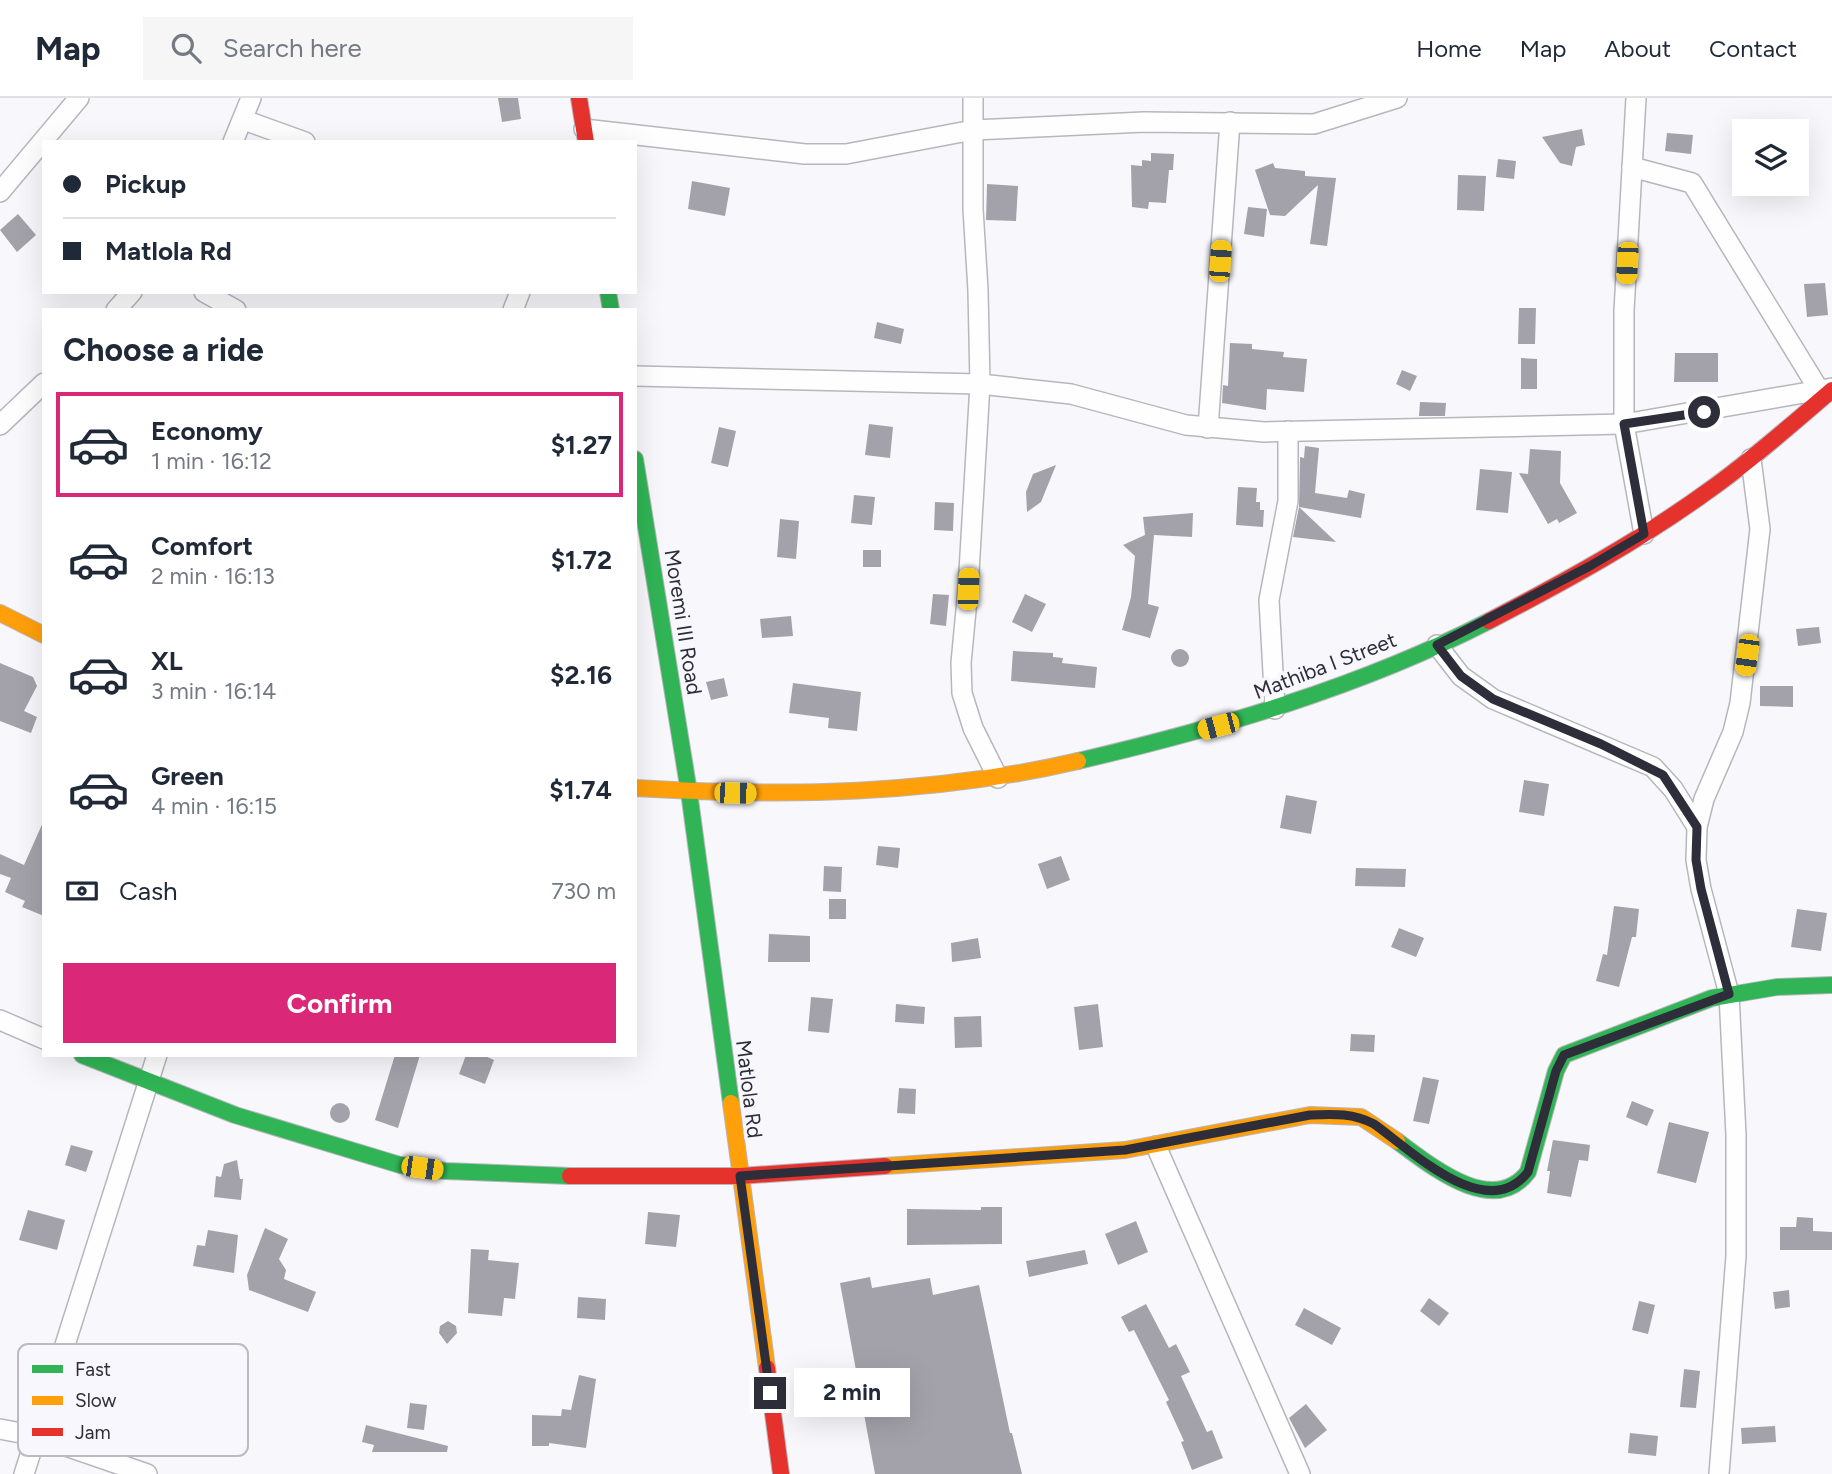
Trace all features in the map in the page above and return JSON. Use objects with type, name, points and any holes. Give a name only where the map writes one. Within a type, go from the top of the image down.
[{"type":"street","points":[[44,140],[79,98]]},
{"type":"street","points":[[579,98],[585,136],[634,140]]},
{"type":"street","points":[[972,98],[973,209],[980,383],[975,415],[968,589],[961,663],[962,693],[973,728],[998,778]]},
{"type":"street","points":[[637,140],[804,154],[846,154],[973,130],[1144,121],[1314,124],[1397,98]]},
{"type":"street","points":[[1636,98],[1624,311],[1624,424],[1644,534]]},
{"type":"street","points":[[234,140],[245,104],[302,140]]},
{"type":"street","points":[[1208,428],[1230,122]]},
{"type":"street","points":[[0,192],[42,142]]},
{"type":"street","points":[[637,376],[980,383],[1071,394],[1208,428],[1289,431],[1624,424],[1828,389],[1692,183],[1632,167]]},
{"type":"street","points":[[118,308],[130,294]]},
{"type":"street","points":[[208,294],[232,308]]},
{"type":"street","points":[[3,414],[42,385]]},
{"type":"street","name":"Mathiba I Street","points":[[637,788],[689,792],[795,793],[878,790],[998,778],[1144,746],[1275,709],[1360,678],[1437,645],[1590,566],[1644,534],[1751,459],[1828,389]]},
{"type":"street","points":[[1275,709],[1269,600],[1288,501],[1289,431]]},
{"type":"street","points":[[1719,1474],[1736,1256],[1736,1135],[1729,994],[1701,889],[1696,860],[1697,827],[1704,799],[1733,732],[1742,691],[1760,529],[1751,459]]},
{"type":"street","name":"Moremi III Road","points":[[637,472],[689,792]]},
{"type":"street","points":[[0,613],[42,634]]},
{"type":"street","points":[[1437,645],[1461,676],[1493,699],[1653,767],[1668,782],[1697,827]]},
{"type":"street","name":"Matlola Rd","points":[[689,792],[781,1474]]},
{"type":"street","points":[[87,1057],[150,1084],[248,1119],[400,1166],[533,1176],[740,1176],[1156,1146],[1310,1115],[1350,1114],[1374,1124],[1445,1176],[1487,1191],[1504,1191],[1519,1184],[1528,1172],[1556,1071],[1564,1055],[1729,994],[1777,987],[1832,985]]},
{"type":"street","points":[[0,1020],[42,1038]]},
{"type":"street","points":[[67,1344],[157,1057]]},
{"type":"street","points":[[1156,1146],[1300,1474]]},
{"type":"street","points":[[0,1429],[18,1432]]},
{"type":"street","points":[[24,1474],[30,1456]]},
{"type":"street","points":[[95,1456],[147,1474]]},
{"type":"building","points":[[498,98],[518,98],[521,119],[502,122]]},
{"type":"building","points":[[1582,129],[1585,145],[1576,147],[1572,166],[1560,163],[1542,137]]},
{"type":"building","points":[[1667,133],[1693,135],[1691,154],[1665,151]]},
{"type":"building","points":[[1151,153],[1174,154],[1173,170],[1169,170],[1166,203],[1149,202],[1148,209],[1132,207],[1131,165],[1142,166],[1142,160],[1151,161]]},
{"type":"building","points":[[1498,159],[1516,161],[1514,179],[1496,177]]},
{"type":"building","points":[[1273,163],[1275,168],[1305,171],[1305,176],[1336,178],[1327,246],[1310,244],[1318,185],[1285,216],[1270,215],[1255,170]]},
{"type":"building","points":[[1458,175],[1486,176],[1484,211],[1457,210]]},
{"type":"building","points":[[692,181],[730,188],[725,216],[688,209]]},
{"type":"building","points":[[987,184],[1018,186],[1016,221],[986,220]]},
{"type":"building","points":[[1248,207],[1267,209],[1264,237],[1244,234]]},
{"type":"building","points":[[18,214],[36,235],[17,252],[0,230]]},
{"type":"building","points":[[1825,283],[1828,315],[1807,317],[1804,284]]},
{"type":"building","points":[[1519,308],[1536,308],[1535,344],[1518,344]]},
{"type":"building","points":[[877,322],[904,329],[901,344],[874,338]]},
{"type":"building","points":[[1230,343],[1252,344],[1252,349],[1284,352],[1283,357],[1307,359],[1304,392],[1267,389],[1266,410],[1222,403],[1223,385],[1228,386]]},
{"type":"building","points":[[1675,353],[1718,353],[1718,382],[1674,382]]},
{"type":"building","points":[[1521,358],[1537,359],[1537,389],[1521,389]]},
{"type":"building","points":[[1402,370],[1417,376],[1410,391],[1396,384]]},
{"type":"building","points":[[1420,402],[1446,403],[1445,416],[1419,416]]},
{"type":"building","points":[[869,424],[893,427],[890,458],[865,455]]},
{"type":"building","points":[[719,427],[736,431],[728,467],[711,463]]},
{"type":"building","points":[[1305,446],[1319,448],[1315,493],[1347,498],[1349,490],[1365,494],[1361,518],[1299,507],[1300,457],[1304,458]]},
{"type":"building","points":[[1530,449],[1561,451],[1560,483],[1577,513],[1559,523],[1557,519],[1548,524],[1519,473],[1528,474]]},
{"type":"building","points":[[1056,465],[1041,502],[1027,512],[1026,492],[1033,474]]},
{"type":"building","points":[[1480,469],[1512,472],[1508,513],[1476,510]]},
{"type":"building","points":[[1238,487],[1257,488],[1256,502],[1260,502],[1260,510],[1264,510],[1263,527],[1236,525]]},
{"type":"building","points":[[854,495],[875,497],[872,525],[851,523]]},
{"type":"building","points":[[935,502],[954,503],[953,531],[934,530]]},
{"type":"building","points":[[1299,507],[1336,542],[1293,537]]},
{"type":"building","points":[[1193,513],[1192,537],[1154,535],[1148,604],[1159,607],[1150,638],[1122,630],[1131,597],[1135,556],[1123,545],[1145,535],[1143,517]]},
{"type":"building","points":[[780,519],[799,521],[796,559],[777,557]]},
{"type":"building","points":[[863,550],[881,550],[881,567],[863,567]]},
{"type":"building","points":[[933,594],[949,595],[946,626],[930,624]]},
{"type":"building","points":[[1025,594],[1046,604],[1032,632],[1012,622]]},
{"type":"building","points":[[791,616],[793,636],[762,638],[760,619]]},
{"type":"building","points":[[1819,627],[1821,643],[1798,646],[1796,629]]},
{"type":"building","points":[[1176,649],[1184,649],[1189,658],[1187,665],[1176,667],[1171,662],[1171,654]]},
{"type":"building","points":[[1013,651],[1053,653],[1053,657],[1063,658],[1062,663],[1097,667],[1095,688],[1011,681]]},
{"type":"building","points":[[0,663],[33,677],[37,686],[24,711],[37,717],[31,733],[0,721]]},
{"type":"building","points":[[724,678],[728,696],[711,700],[706,682]]},
{"type":"building","points":[[793,683],[861,692],[857,731],[828,728],[829,718],[789,713]]},
{"type":"building","points":[[1760,686],[1793,686],[1793,707],[1760,706]]},
{"type":"building","points":[[1524,780],[1549,784],[1544,816],[1519,812]]},
{"type":"building","points":[[1286,795],[1317,801],[1311,834],[1280,828]]},
{"type":"building","points":[[42,824],[42,915],[22,907],[25,901],[5,892],[11,878],[0,874],[0,854],[24,865]]},
{"type":"building","points":[[878,846],[900,848],[898,868],[876,865]]},
{"type":"building","points":[[1061,856],[1070,880],[1047,889],[1038,864]]},
{"type":"building","points":[[824,866],[842,867],[841,892],[823,891]]},
{"type":"building","points":[[1356,868],[1406,869],[1405,887],[1355,886]]},
{"type":"building","points":[[829,899],[846,899],[846,919],[829,919]]},
{"type":"building","points":[[1614,906],[1639,909],[1636,937],[1632,937],[1619,987],[1596,981],[1603,954],[1607,955]]},
{"type":"building","points":[[1797,909],[1827,913],[1821,951],[1791,947]]},
{"type":"building","points":[[1399,928],[1424,938],[1416,957],[1391,947]]},
{"type":"building","points":[[769,934],[810,936],[810,962],[768,962]]},
{"type":"building","points":[[978,938],[981,958],[952,962],[951,943]]},
{"type":"building","points":[[811,997],[833,999],[829,1033],[808,1031]]},
{"type":"building","points":[[896,1004],[925,1007],[924,1024],[895,1022]]},
{"type":"building","points":[[1098,1004],[1103,1047],[1079,1050],[1074,1007]]},
{"type":"building","points":[[981,1016],[982,1047],[955,1048],[954,1017]]},
{"type":"building","points":[[1351,1034],[1375,1035],[1374,1052],[1350,1051]]},
{"type":"building","points":[[394,1057],[419,1057],[398,1128],[375,1120]]},
{"type":"building","points":[[465,1057],[487,1057],[494,1060],[485,1084],[459,1074]]},
{"type":"building","points":[[1423,1077],[1439,1080],[1429,1124],[1413,1121]]},
{"type":"building","points":[[899,1088],[916,1089],[915,1114],[897,1113]]},
{"type":"building","points":[[1632,1101],[1654,1110],[1647,1126],[1626,1117]]},
{"type":"building","points":[[340,1103],[347,1106],[350,1113],[347,1120],[340,1123],[333,1120],[330,1113],[333,1106]]},
{"type":"building","points":[[1669,1122],[1709,1132],[1696,1183],[1657,1173]]},
{"type":"building","points":[[1553,1140],[1590,1145],[1588,1161],[1579,1160],[1571,1197],[1547,1193],[1550,1171],[1547,1171]]},
{"type":"building","points":[[71,1145],[93,1151],[86,1172],[65,1165]]},
{"type":"building","points":[[237,1160],[240,1179],[243,1179],[241,1200],[214,1197],[216,1176],[221,1177],[224,1164]]},
{"type":"building","points":[[981,1207],[1002,1207],[1002,1244],[907,1245],[907,1209],[981,1210]]},
{"type":"building","points":[[28,1210],[65,1220],[57,1250],[19,1240]]},
{"type":"building","points":[[648,1212],[680,1215],[676,1247],[645,1244]]},
{"type":"building","points":[[1797,1217],[1813,1218],[1813,1231],[1832,1232],[1832,1250],[1780,1250],[1780,1227],[1796,1227]]},
{"type":"building","points":[[1136,1221],[1148,1252],[1118,1265],[1105,1234]]},
{"type":"building","points":[[265,1228],[288,1239],[279,1259],[286,1270],[284,1279],[316,1292],[308,1312],[249,1290],[247,1275]]},
{"type":"building","points":[[208,1230],[238,1235],[234,1273],[193,1266],[197,1245],[205,1246]]},
{"type":"building","points":[[471,1249],[489,1250],[488,1260],[519,1263],[515,1299],[504,1298],[502,1316],[468,1313]]},
{"type":"building","points":[[1085,1250],[1088,1264],[1029,1277],[1026,1261]]},
{"type":"building","points":[[870,1277],[872,1288],[930,1278],[933,1295],[979,1285],[1010,1433],[1022,1474],[875,1474],[840,1283]]},
{"type":"building","points":[[1789,1290],[1790,1307],[1775,1309],[1773,1292]]},
{"type":"building","points":[[578,1297],[606,1299],[605,1320],[577,1318]]},
{"type":"building","points":[[1429,1298],[1449,1313],[1439,1326],[1420,1311]]},
{"type":"building","points":[[1639,1301],[1655,1305],[1648,1334],[1632,1330]]},
{"type":"building","points":[[1146,1304],[1169,1348],[1176,1344],[1190,1372],[1181,1376],[1207,1432],[1212,1430],[1223,1458],[1192,1470],[1181,1442],[1184,1441],[1166,1402],[1169,1400],[1134,1330],[1129,1332],[1121,1317]]},
{"type":"building","points":[[1304,1308],[1341,1328],[1332,1345],[1295,1325]]},
{"type":"building","points":[[448,1321],[456,1326],[457,1333],[447,1344],[439,1333],[440,1326]]},
{"type":"building","points":[[1684,1369],[1700,1371],[1696,1408],[1680,1407]]},
{"type":"building","points":[[579,1375],[596,1379],[586,1448],[549,1443],[549,1446],[532,1446],[532,1415],[561,1416],[562,1409],[571,1410]]},
{"type":"building","points":[[410,1403],[427,1405],[424,1430],[407,1428]]},
{"type":"building","points":[[1306,1404],[1327,1430],[1305,1448],[1289,1418]]},
{"type":"building","points":[[366,1425],[448,1446],[447,1452],[372,1452],[374,1445],[362,1442]]},
{"type":"building","points":[[1775,1426],[1776,1442],[1742,1444],[1741,1428]]},
{"type":"building","points":[[1630,1433],[1658,1436],[1656,1456],[1628,1453]]},
{"type":"traffic: fast","points":[[608,294],[611,308]]},
{"type":"traffic: fast","points":[[637,471],[689,792],[731,1103]]},
{"type":"traffic: fast","points":[[1078,761],[1236,720],[1339,686],[1440,645],[1489,621]]},
{"type":"traffic: fast","points":[[1397,1141],[1462,1183],[1480,1189],[1497,1190],[1514,1185],[1528,1172],[1556,1071],[1564,1055],[1712,998],[1777,987],[1832,985]]},
{"type":"traffic: fast","points":[[87,1057],[235,1115],[400,1165],[445,1171],[570,1176]]},
{"type":"traffic: slow","points":[[0,613],[42,634]]},
{"type":"traffic: slow","points":[[637,788],[746,792],[858,791],[968,781],[1078,761]]},
{"type":"traffic: slow","points":[[731,1103],[767,1368]]},
{"type":"traffic: slow","points":[[885,1166],[1125,1150],[1310,1115],[1361,1117],[1397,1141]]},
{"type":"traffic: jam","points":[[579,98],[586,140]]},
{"type":"traffic: jam","points":[[1489,621],[1601,560],[1682,509],[1772,442],[1832,390]]},
{"type":"traffic: jam","points":[[570,1176],[740,1176],[885,1166]]},
{"type":"traffic: jam","points":[[767,1368],[781,1474]]},
{"type":"route","points":[[770,1393],[740,1176],[1125,1150],[1310,1115],[1350,1114],[1374,1124],[1445,1176],[1487,1191],[1504,1191],[1519,1184],[1528,1172],[1556,1071],[1564,1055],[1712,998],[1729,994],[1701,889],[1696,860],[1697,827],[1663,775],[1653,767],[1493,699],[1461,676],[1437,645],[1590,566],[1644,534],[1624,424],[1704,412]]}]
